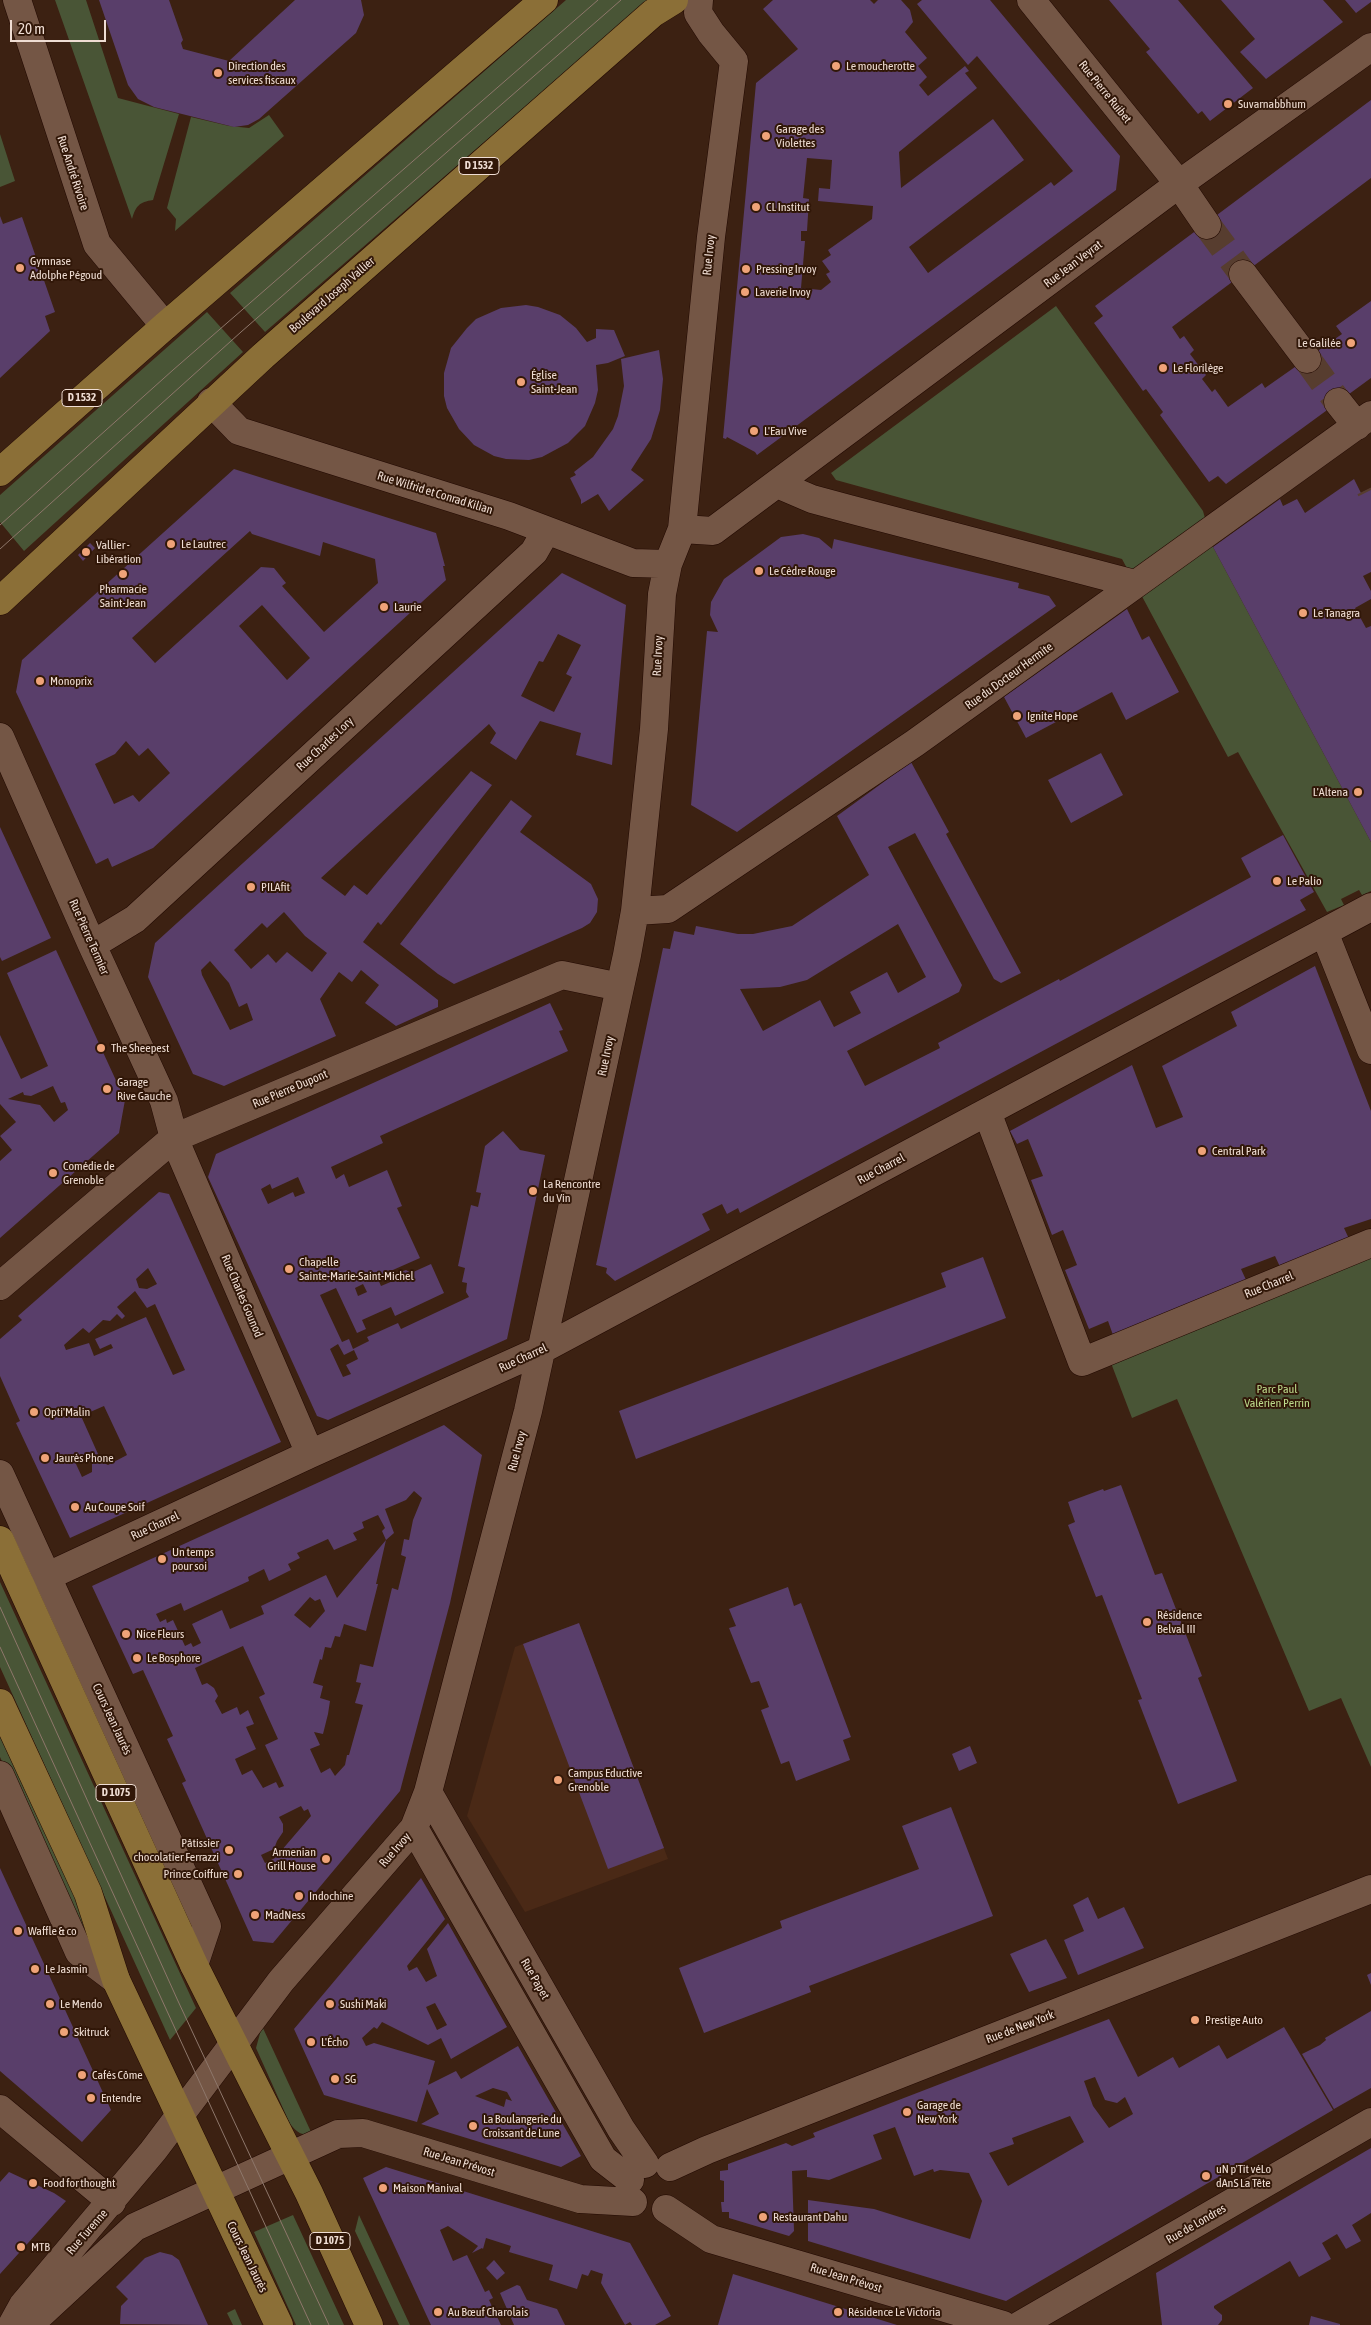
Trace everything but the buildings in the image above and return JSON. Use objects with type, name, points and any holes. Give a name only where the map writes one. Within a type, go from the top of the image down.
[{"type":"main road","name":"D 1532","points":[[0,472],[165,326],[544,0]]},
{"type":"main road","name":"Boulevard Joseph Vallier","points":[[0,600],[211,402],[646,20],[674,0]]},
{"type":"main road","name":"D 1075","points":[[0,1540],[194,1966],[308,2193],[369,2325]]},
{"type":"main road","name":"Cours Jean Jaurès","points":[[0,1703],[88,1893],[116,1980],[279,2325]]},
{"type":"street","name":"Rue André Rivoire","points":[[17,0],[97,244],[165,326]]},
{"type":"street","name":"Rue Irvoy","points":[[233,2045],[289,1972],[414,1828],[428,1792],[528,1411],[635,911],[654,729],[662,594],[668,564],[682,529],[711,236],[734,61],[711,33],[698,12],[699,0]]},
{"type":"street","name":"Rue Pierre Ruibet","points":[[1031,0],[1179,184],[1207,225]]},
{"type":"street","name":"Rue Jean Veyrat","points":[[682,529],[713,531],[1179,184],[1371,47]]},
{"type":"street","points":[[1243,274],[1307,359]]},
{"type":"street","name":"Rue Wilfrid et Conrad Kilian","points":[[211,402],[239,430],[509,516],[633,563],[668,564]]},
{"type":"street","points":[[1338,402],[1364,420]]},
{"type":"street","name":"Rue du Docteur Hermite","points":[[635,911],[668,909],[915,743],[1364,420]]},
{"type":"street","points":[[777,484],[812,499],[1135,584]]},
{"type":"street","name":"Rue Charles Lory","points":[[92,945],[142,912],[534,552],[546,531]]},
{"type":"street","name":"Rue Pierre Termier","points":[[0,737],[92,945],[164,1101],[174,1138]]},
{"type":"street","name":"Rue Charrel","points":[[46,1577],[310,1454],[541,1350],[1371,907]]},
{"type":"street","points":[[1324,932],[1371,1050]]},
{"type":"street","name":"Rue Pierre Dupont","points":[[0,1286],[174,1138],[562,975],[620,987]]},
{"type":"street","name":"Rue Charrel","points":[[987,1112],[1082,1362],[1371,1243]]},
{"type":"street","name":"Rue Charles Gounod","points":[[174,1138],[310,1454]]},
{"type":"street","name":"Cours Jean Jaurès","points":[[0,1474],[207,1926],[194,1966]]},
{"type":"street","name":"Cours Jean Jaurès","points":[[1,1782],[79,1952],[116,1980]]},
{"type":"street","name":"Rue Papet","points":[[428,1792],[621,2129],[645,2178],[678,2179],[678,2196],[666,2209]]},
{"type":"street","points":[[414,1828],[604,2159],[645,2178],[638,2207],[648,2212],[666,2209]]},
{"type":"street","name":"Rue de New York","points":[[645,2178],[699,2154],[1371,1889]]},
{"type":"street","points":[[181,2115],[233,2045]]},
{"type":"street","points":[[0,2109],[112,2202]]},
{"type":"street","name":"Rue Turenne","points":[[12,2325],[24,2305],[112,2202],[181,2115]]},
{"type":"street","name":"Rue de Londres","points":[[1020,2325],[1371,2122]]},
{"type":"street","name":"Rue Jean Prévost","points":[[290,2158],[338,2134],[363,2133],[580,2199],[645,2178]]},
{"type":"street","points":[[28,2325],[135,2227],[216,2189],[290,2158]]},
{"type":"street","name":"Rue Jean Prévost","points":[[666,2209],[711,2238],[1003,2325]]},
{"type":"shaded area","name":"Campus Eductive Grenoble","points":[[579,1623],[668,1859],[525,1912],[467,1816],[515,1647]]},
{"type":"green space","points":[[55,0],[86,0],[118,98],[179,114],[153,200],[139,205],[132,219]]},
{"type":"green space","points":[[566,0],[648,0],[265,332],[230,293]]},
{"type":"green space","points":[[269,115],[284,136],[175,231],[176,219],[167,208],[191,117],[229,126],[249,128]]},
{"type":"green space","points":[[0,134],[15,181],[0,187]]},
{"type":"green space","points":[[1056,306],[1203,511],[1213,547],[1371,842],[1371,891],[1362,895],[1359,890],[1341,899],[1344,905],[1327,912],[1238,752],[1228,757],[1122,559],[836,480],[831,473]]},
{"type":"green space","points":[[207,312],[243,352],[24,551],[0,522],[0,495]]},
{"type":"green space","name":"Parc Paul Valérien Perrin","points":[[1371,1255],[1371,1767],[1341,1698],[1309,1711],[1177,1399],[1132,1418],[1111,1363]]},
{"type":"green space","points":[[0,1582],[196,2008],[170,2040],[0,1667]]},
{"type":"green space","points":[[0,1730],[84,1916],[88,1941],[75,1921],[0,1757]]},
{"type":"green space","points":[[262,2026],[312,2134],[300,2133],[290,2124],[256,2048]]},
{"type":"green space","points":[[293,2215],[344,2325],[296,2325],[254,2232]]},
{"type":"green space","points":[[359,2215],[410,2325],[399,2325],[355,2231]]},
{"type":"green space","points":[[235,2309],[242,2325],[233,2325],[227,2313]]},
{"type":"tunnel","points":[[1207,225],[1243,274]]},
{"type":"tunnel","points":[[1307,359],[1338,402]]},
{"type":"tram line","points":[[0,525],[173,370],[598,0]]},
{"type":"tram line","points":[[0,549],[241,332],[621,0]]},
{"type":"tram line","points":[[0,1607],[178,2001],[329,2325]]},
{"type":"tram line","points":[[0,1647],[311,2325]]},
{"type":"place","name":"Le moucherotte","points":[[836,66]]},
{"type":"place","name":"Direction des services fiscaux","points":[[218,73]]},
{"type":"place","name":"Suvarnabbhum","points":[[1228,104]]},
{"type":"place","name":"Garage des Violettes","points":[[766,136]]},
{"type":"place","name":"CL Institut","points":[[756,207]]},
{"type":"place","name":"Gymnase Adolphe Pégoud","points":[[20,268]]},
{"type":"place","name":"Pressing Irvoy","points":[[746,269]]},
{"type":"place","name":"Laverie Irvoy","points":[[745,292]]},
{"type":"place","name":"Le Galilée","points":[[1351,343]]},
{"type":"place","name":"Le Florilège","points":[[1163,368]]},
{"type":"place","name":"Église Saint-Jean","points":[[521,382]]},
{"type":"place","name":"L'Eau Vive","points":[[754,431]]},
{"type":"place","name":"Le Lautrec","points":[[171,544]]},
{"type":"place","name":"Vallier - Libération","points":[[86,552]]},
{"type":"place","name":"Le Cèdre Rouge","points":[[759,571]]},
{"type":"place","name":"Pharmacie Saint-Jean","points":[[123,574]]},
{"type":"place","name":"Laurie","points":[[384,607]]},
{"type":"place","name":"Le Tanagra","points":[[1303,613]]},
{"type":"place","name":"Monoprix","points":[[40,681]]},
{"type":"place","name":"Ignite Hope","points":[[1017,716]]},
{"type":"place","name":"L'Altena","points":[[1358,792]]},
{"type":"place","name":"Le Palio","points":[[1277,881]]},
{"type":"place","name":"PILAfit","points":[[251,887]]},
{"type":"place","name":"The Sheepest","points":[[101,1048]]},
{"type":"place","name":"Garage Rive Gauche","points":[[107,1089]]},
{"type":"place","name":"Central Park","points":[[1202,1151]]},
{"type":"place","name":"Comédie de Grenoble","points":[[53,1173]]},
{"type":"place","name":"La Rencontre du Vin","points":[[533,1191]]},
{"type":"place","name":"Chapelle Sainte-Marie-Saint-Michel","points":[[289,1269]]},
{"type":"place","name":"Opti'Malin","points":[[34,1412]]},
{"type":"place","name":"Jaurès Phone","points":[[45,1458]]},
{"type":"place","name":"Au Coupe Soif","points":[[75,1507]]},
{"type":"place","name":"Un temps pour soi","points":[[162,1559]]},
{"type":"place","name":"Résidence Belval III","points":[[1147,1622]]},
{"type":"place","name":"Nice Fleurs","points":[[126,1634]]},
{"type":"place","name":"Le Bosphore","points":[[137,1658]]},
{"type":"place","name":"Campus Eductive Grenoble","points":[[558,1780]]},
{"type":"place","name":"Pâtissier chocolatier Ferrazzi","points":[[229,1850]]},
{"type":"place","name":"Armenian Grill House","points":[[326,1859]]},
{"type":"place","name":"Prince Coiffure","points":[[238,1874]]},
{"type":"place","name":"Indochine","points":[[299,1896]]},
{"type":"place","name":"MadNess","points":[[255,1915]]},
{"type":"place","name":"Waffle & co","points":[[18,1931]]},
{"type":"place","name":"Le Jasmin","points":[[35,1969]]},
{"type":"place","name":"Le Mendo","points":[[50,2004]]},
{"type":"place","name":"Sushi Maki","points":[[330,2004]]},
{"type":"place","name":"Prestige Auto","points":[[1195,2020]]},
{"type":"place","name":"Skitruck","points":[[64,2032]]},
{"type":"place","name":"L'Écho","points":[[311,2042]]},
{"type":"place","name":"Cafés Côme","points":[[82,2075]]},
{"type":"place","name":"SG","points":[[335,2079]]},
{"type":"place","name":"Entendre","points":[[91,2098]]},
{"type":"place","name":"Garage de New York","points":[[907,2112]]},
{"type":"place","name":"La Boulangerie du Croissant de Lune","points":[[473,2126]]},
{"type":"place","name":"uN p'Tit véLo dAnS La Tête","points":[[1206,2176]]},
{"type":"place","name":"Food for thought","points":[[33,2183]]},
{"type":"place","name":"Maison Manival","points":[[383,2188]]},
{"type":"place","name":"Restaurant Dahu","points":[[763,2217]]},
{"type":"place","name":"MTB","points":[[21,2247]]},
{"type":"place","name":"Au Bœuf Charolais","points":[[438,2312]]},
{"type":"place","name":"Résidence Le Victoria","points":[[838,2312]]}]
